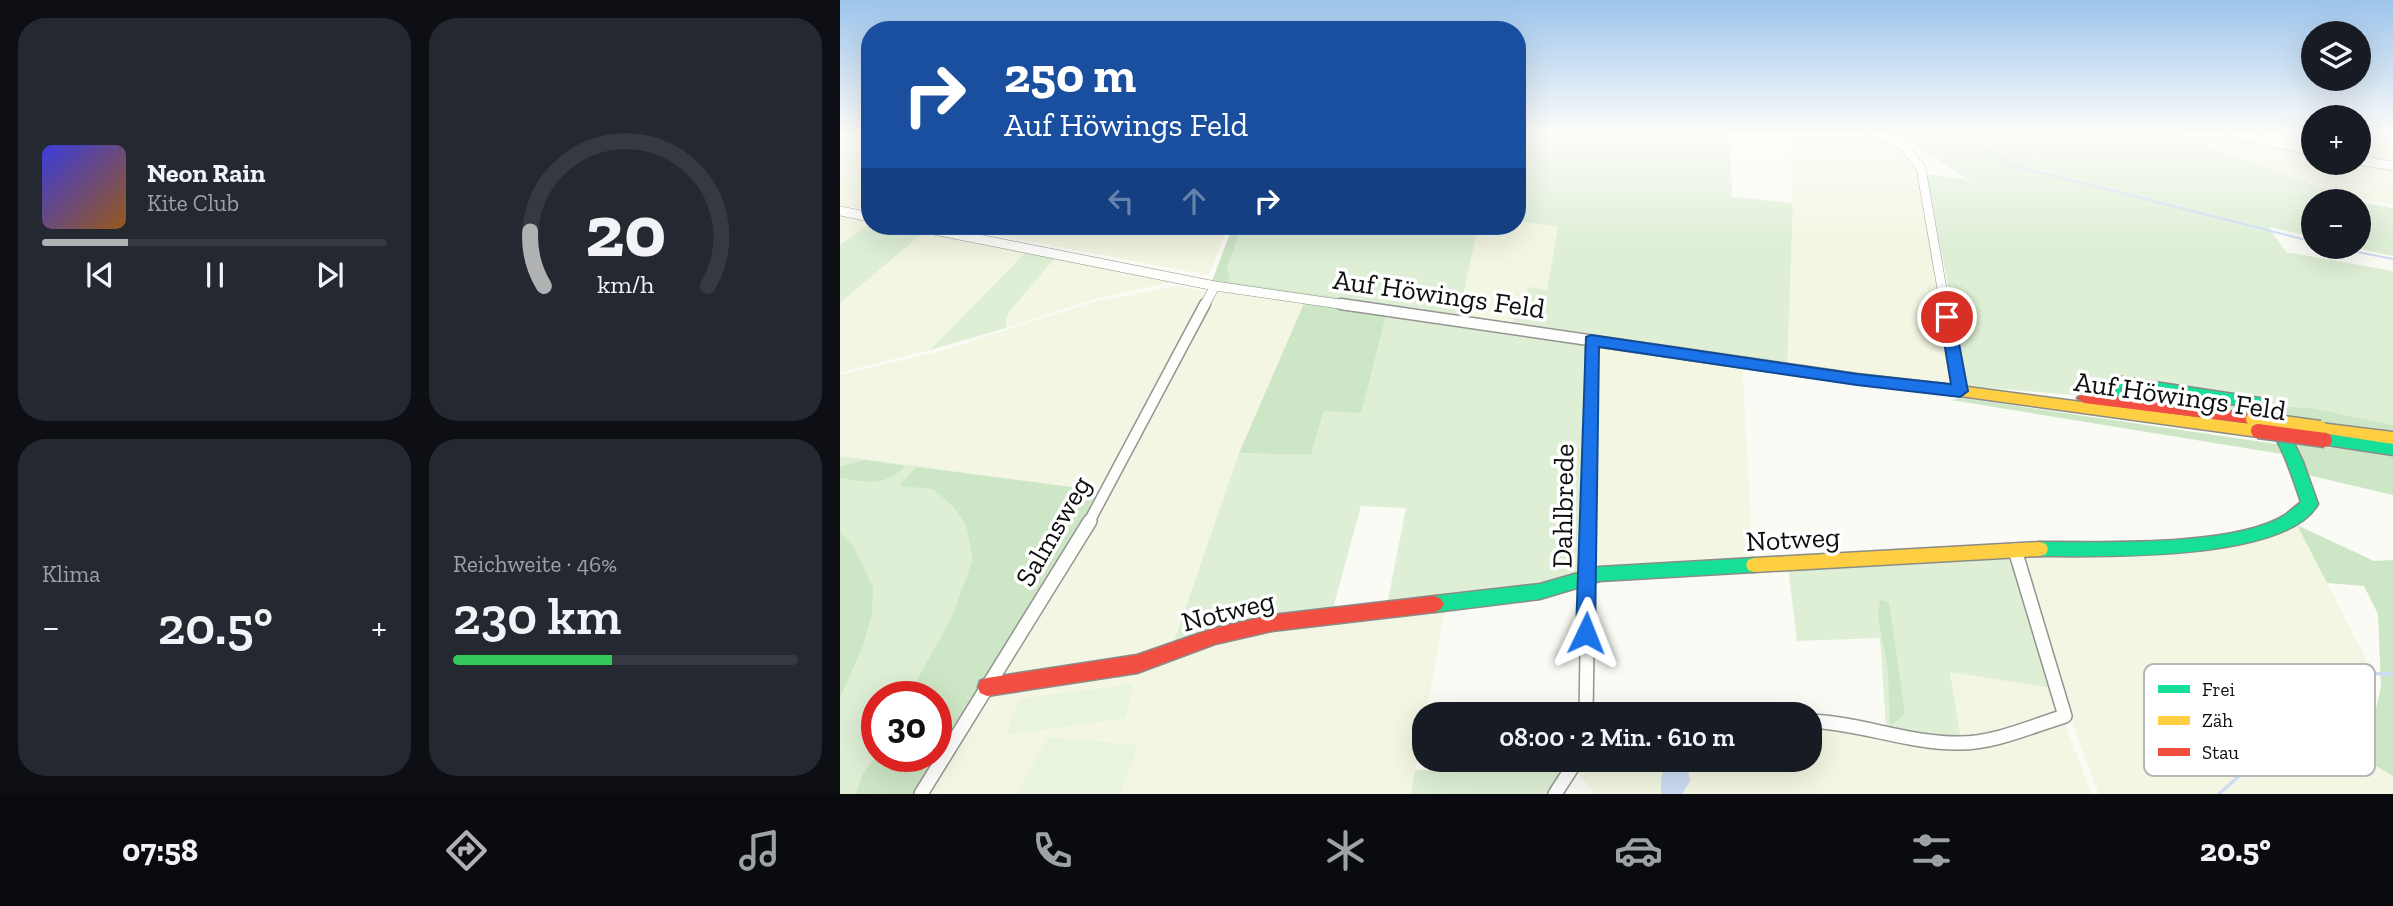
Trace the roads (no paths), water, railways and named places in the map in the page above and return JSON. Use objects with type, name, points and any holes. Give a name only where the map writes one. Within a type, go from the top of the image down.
[{"type":"street","points":[[1921,170],[1960,391]]},
{"type":"street","points":[[840,211],[861,215]]},
{"type":"street","name":"Auf Höwings Feld","points":[[959,235],[1215,286],[1857,379],[1960,391],[2006,391],[2322,434],[2393,449]]},
{"type":"street","name":"Salmsweg","points":[[921,794],[1092,518],[1215,286]]},
{"type":"street","name":"Dahlbrede","points":[[1586,702],[1591,341]]},
{"type":"street","name":"Notweg","points":[[987,687],[1137,664],[1215,636],[1272,623],[1503,596],[1581,582],[1599,574],[2015,550],[2168,546],[2218,541],[2294,522],[2310,504],[2297,468],[2270,414],[2255,402],[2115,381],[2111,386],[2119,407]]},
{"type":"street","name":"Auf Höwings Feld","points":[[2322,434],[2393,438]]},
{"type":"street","points":[[1822,722],[1855,724],[1963,743],[2065,716],[2015,550]]},
{"type":"street","points":[[1555,794],[1569,772]]},
{"type":"water","points":[[1688,772],[1690,781],[1682,794],[1661,794],[1663,773]]},
{"type":"waterway","points":[[2031,170],[2301,239]]},
{"type":"waterway","points":[[2371,255],[2393,259]]},
{"type":"waterway","points":[[2375,674],[2393,674]]},
{"type":"waterway","points":[[2219,794],[2239,776]]}]
